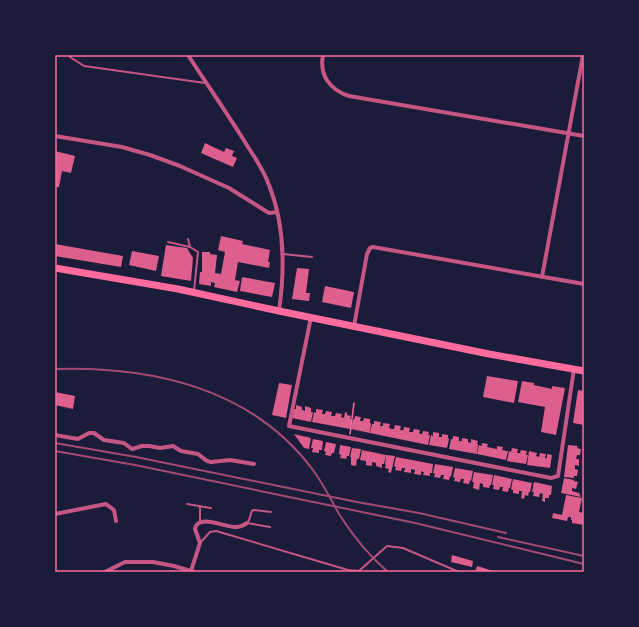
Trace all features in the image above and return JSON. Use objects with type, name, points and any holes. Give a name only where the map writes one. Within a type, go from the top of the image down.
[{"type":"highway","points":[[55,268],[193,292],[490,354],[584,371]]},
{"type":"street","points":[[188,55],[240,134],[263,172],[271,191],[277,212],[283,254],[282,287],[279,311]]},
{"type":"street","points":[[323,55],[321,66],[328,82],[337,91],[349,96],[584,136]]},
{"type":"street","points":[[542,278],[582,55]]},
{"type":"street","points":[[55,136],[122,147],[150,154],[229,188],[269,213],[277,212]]},
{"type":"street","points":[[354,326],[367,254],[370,248],[376,247],[542,278],[584,284]]},
{"type":"street","points":[[311,317],[289,426],[551,478],[558,476],[574,369]]},
{"type":"street","points":[[55,435],[78,439],[89,433],[94,433],[104,440],[124,443],[132,449],[142,446],[160,448],[173,446],[181,451],[198,454],[207,461],[211,462],[230,460],[254,464]]},
{"type":"street","points":[[55,514],[106,504],[114,510],[116,521]]},
{"type":"street","points":[[105,572],[112,570],[125,562],[153,562],[192,572],[200,543],[195,529],[200,522],[236,527],[247,523]]},
{"type":"lane","points":[[70,55],[70,57],[84,66],[206,83]]},
{"type":"lane","points":[[188,239],[190,247]]},
{"type":"lane","points":[[168,242],[190,247],[198,252],[193,292]]},
{"type":"lane","points":[[283,254],[312,257]]},
{"type":"lane","points":[[187,504],[211,508]]},
{"type":"lane","points":[[200,507],[200,522]]},
{"type":"lane","points":[[270,527],[247,523],[251,511],[253,510],[271,512]]},
{"type":"lane","points":[[200,543],[210,532],[216,531],[359,572],[386,546],[403,548],[459,572]]},
{"type":"path","points":[[349,438],[354,403]]},
{"type":"building","points":[[205,143],[224,152],[226,148],[234,151],[232,156],[237,158],[233,167],[201,153]]},
{"type":"building","points":[[55,151],[75,156],[71,173],[62,171],[59,187],[55,187]]},
{"type":"building","points":[[221,236],[243,241],[242,244],[270,250],[268,262],[270,262],[269,268],[238,262],[235,280],[240,281],[237,292],[214,287],[215,283],[211,282],[211,286],[199,284],[200,272],[202,272],[202,252],[210,252],[210,254],[217,255],[215,273],[221,274],[225,252],[218,250]]},
{"type":"building","points":[[55,244],[123,256],[121,267],[55,256]]},
{"type":"building","points":[[166,245],[187,248],[193,258],[191,281],[161,276]]},
{"type":"building","points":[[132,251],[159,256],[156,271],[129,265]]},
{"type":"building","points":[[297,268],[309,269],[306,293],[310,293],[309,301],[292,299]]},
{"type":"building","points":[[242,277],[275,283],[272,297],[240,291]]},
{"type":"building","points":[[325,286],[354,292],[351,308],[322,302]]},
{"type":"building","points":[[487,376],[518,381],[514,403],[483,397]]},
{"type":"building","points":[[522,381],[552,389],[552,386],[565,388],[556,435],[541,432],[545,407],[518,402]]},
{"type":"building","points":[[279,383],[292,385],[286,418],[272,415]]},
{"type":"building","points":[[578,390],[584,391],[584,425],[573,423]]},
{"type":"building","points":[[55,392],[75,396],[73,409],[55,405]]},
{"type":"building","points":[[296,405],[302,407],[302,410],[305,411],[305,406],[311,408],[311,412],[313,412],[311,422],[292,418]]},
{"type":"building","points":[[316,409],[323,410],[322,414],[325,414],[326,411],[332,412],[331,416],[335,416],[336,413],[342,414],[341,417],[344,418],[345,412],[347,413],[347,415],[351,416],[350,419],[352,419],[350,429],[312,422]]},
{"type":"building","points":[[355,416],[361,417],[360,421],[363,421],[364,418],[370,419],[370,433],[351,429]]},
{"type":"building","points":[[374,421],[381,422],[380,426],[383,426],[383,423],[390,424],[389,428],[392,429],[394,429],[395,425],[401,426],[400,430],[403,431],[404,427],[410,428],[409,432],[413,432],[414,429],[420,430],[419,433],[421,434],[423,431],[429,432],[428,435],[430,435],[428,445],[370,433]]},
{"type":"building","points":[[433,432],[439,433],[439,437],[442,437],[442,434],[448,435],[449,439],[447,448],[429,445]]},
{"type":"building","points":[[294,434],[311,438],[309,449],[304,448]]},
{"type":"building","points":[[453,436],[459,437],[459,441],[462,441],[462,438],[468,439],[468,442],[471,443],[471,439],[478,441],[477,454],[449,449]]},
{"type":"building","points":[[313,439],[323,441],[322,450],[319,450],[319,453],[312,452],[313,448],[311,448]]},
{"type":"building","points":[[326,442],[336,444],[334,453],[332,453],[331,456],[325,455],[326,452],[324,451]]},
{"type":"building","points":[[482,443],[488,444],[487,447],[497,449],[497,446],[503,447],[502,450],[508,451],[506,460],[477,454],[479,445],[482,446]]},
{"type":"building","points":[[340,445],[351,447],[349,456],[347,456],[346,459],[340,458]]},
{"type":"building","points":[[568,445],[578,446],[577,448],[581,449],[580,455],[577,455],[576,459],[579,459],[579,466],[575,465],[575,469],[578,470],[577,476],[574,476],[574,478],[564,477]]},
{"type":"building","points":[[352,448],[361,449],[356,466],[351,465],[350,457]]},
{"type":"building","points":[[512,448],[518,449],[517,453],[520,453],[521,450],[527,451],[526,455],[528,455],[526,464],[507,461],[509,451],[511,452]]},
{"type":"building","points":[[362,450],[386,455],[382,468],[376,466],[376,463],[372,462],[372,466],[366,465],[366,461],[360,460]]},
{"type":"building","points":[[529,451],[537,453],[536,456],[539,457],[540,453],[546,454],[545,458],[547,458],[547,454],[552,455],[550,468],[527,465]]},
{"type":"building","points":[[386,455],[395,456],[391,473],[388,472],[389,469],[385,468]]},
{"type":"building","points":[[396,457],[433,464],[432,473],[430,473],[430,476],[423,475],[424,472],[421,471],[421,475],[414,474],[415,470],[411,469],[411,473],[404,472],[405,468],[402,468],[401,471],[395,470],[396,467],[394,466]]},
{"type":"building","points":[[435,464],[453,467],[449,480],[443,479],[444,475],[441,475],[440,478],[434,477],[435,474],[433,473]]},
{"type":"building","points":[[455,468],[473,471],[469,484],[463,483],[464,479],[461,479],[460,482],[454,481],[455,478],[453,477]]},
{"type":"building","points":[[474,472],[493,475],[489,488],[483,487],[483,484],[480,483],[479,490],[473,488],[474,482],[472,482]]},
{"type":"building","points":[[494,475],[512,479],[508,492],[502,491],[503,487],[500,487],[499,490],[493,489],[494,485],[492,485]]},
{"type":"building","points":[[564,478],[578,482],[576,489],[572,488],[572,491],[579,493],[581,497],[561,493]]},
{"type":"building","points":[[513,479],[532,483],[528,496],[525,495],[524,499],[521,498],[522,491],[519,491],[519,494],[513,493],[513,490],[511,489]]},
{"type":"building","points":[[534,482],[552,486],[551,495],[549,495],[549,498],[545,498],[545,502],[542,501],[543,494],[540,493],[539,497],[533,496],[534,492],[532,492]]},
{"type":"building","points":[[566,495],[582,498],[579,512],[584,513],[584,525],[572,523],[571,517],[568,517],[567,521],[552,518],[553,513],[562,515]]},
{"type":"building","points":[[452,555],[473,561],[472,567],[451,562]]},
{"type":"building","points":[[477,566],[497,572],[475,572]]},
{"type":"railway","points":[[55,369],[91,369],[128,372],[163,378],[198,388],[230,401],[261,419],[288,442],[313,470],[324,486],[339,514],[361,545],[388,572]]},
{"type":"railway","points":[[55,443],[136,457],[357,502],[419,513],[506,533]]},
{"type":"railway","points":[[55,451],[135,465],[415,523],[584,564]]},
{"type":"railway","points":[[498,537],[584,556]]}]
